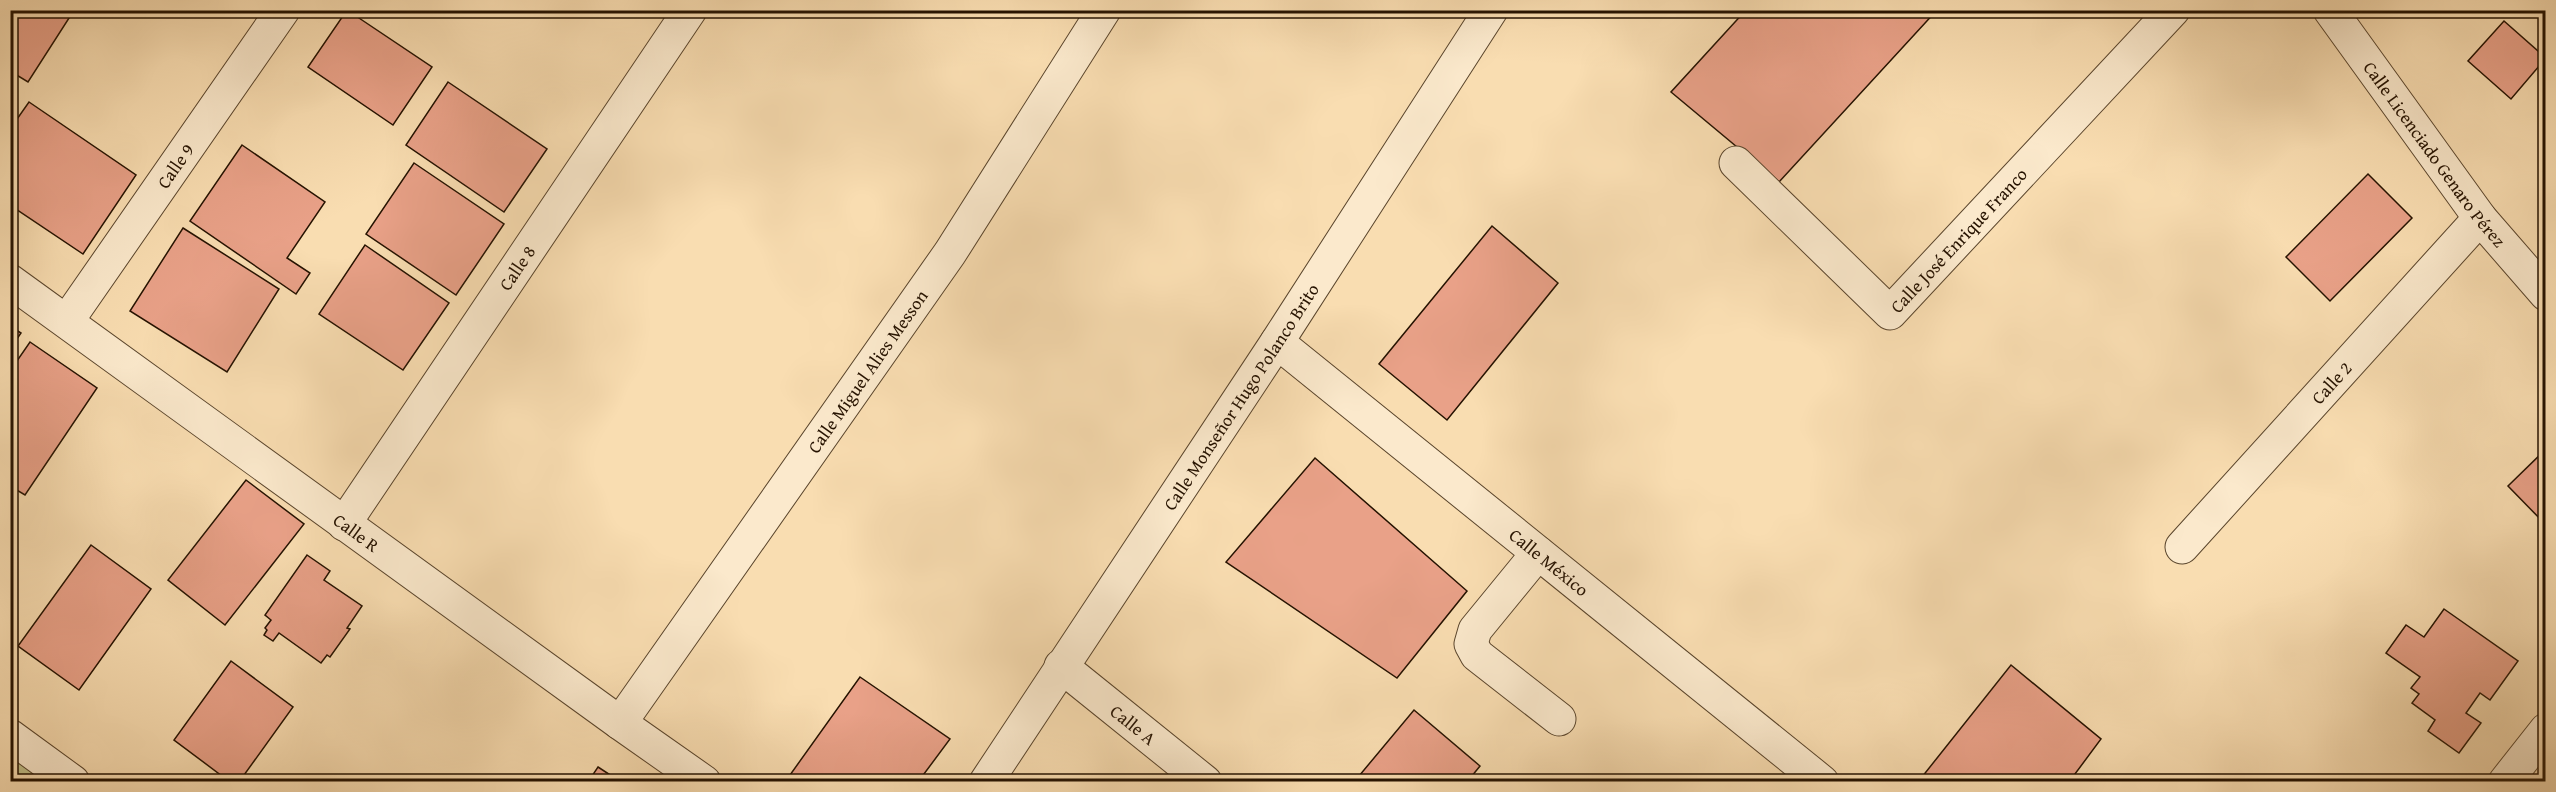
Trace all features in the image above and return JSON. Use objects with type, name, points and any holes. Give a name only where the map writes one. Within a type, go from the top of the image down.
[{"type":"street","name":"Calle 9","points":[[67,321],[283,10]]},
{"type":"street","name":"Calle 8","points":[[345,524],[690,10]]},
{"type":"street","name":"Calle Miguel Alies Messon","points":[[620,723],[950,253],[1104,10]]},
{"type":"street","name":"Calle Monseñor Hugo Polanco Brito","points":[[986,782],[1277,342],[1491,10]]},
{"type":"street","name":"Calle José Enrique Franco","points":[[1736,163],[1890,313],[2173,10]]},
{"type":"street","name":"Calle Licenciado Genaro Pérez","points":[[2330,10],[2480,218],[2546,294]]},
{"type":"street","name":"Calle 2","points":[[2182,547],[2480,218]]},
{"type":"street","name":"Calle R","points":[[10,280],[704,782]]},
{"type":"street","name":"Calle México","points":[[1277,342],[1822,782]]},
{"type":"street","points":[[1538,553],[1475,630],[1471,644],[1477,655],[1559,719]]},
{"type":"street","name":"Calle A","points":[[1061,666],[1205,782]]},
{"type":"street","points":[[2505,782],[2546,730]]},
{"type":"street","points":[[10,736],[73,782]]},
{"type":"shaded area","points":[[11,736],[73,781],[11,781]]},
{"type":"building","points":[[10,10],[63,10],[71,15],[28,82],[10,71]]},
{"type":"building","points":[[347,10],[432,67],[393,125],[308,67]]},
{"type":"building","points":[[1746,10],[1937,10],[1779,182],[1671,92]]},
{"type":"building","points":[[2504,21],[2546,58],[2511,99],[2468,61]]},
{"type":"building","points":[[448,82],[547,149],[504,212],[406,145]]},
{"type":"building","points":[[29,102],[136,175],[83,254],[10,205],[10,129]]},
{"type":"building","points":[[242,145],[325,202],[287,258],[310,273],[296,294],[190,221]]},
{"type":"building","points":[[414,163],[504,224],[456,295],[366,234]]},
{"type":"building","points":[[2368,174],[2412,218],[2330,301],[2286,257]]},
{"type":"building","points":[[1492,226],[1558,283],[1447,420],[1379,364]]},
{"type":"building","points":[[183,228],[279,289],[227,372],[130,311]]},
{"type":"building","points":[[365,245],[449,303],[403,370],[319,314]]},
{"type":"building","points":[[10,326],[21,333],[10,349]]},
{"type":"building","points":[[30,342],[97,388],[25,495],[10,486],[10,371]]},
{"type":"building","points":[[2546,449],[2546,525],[2508,486]]},
{"type":"building","points":[[1315,458],[1467,591],[1397,678],[1226,562]]},
{"type":"building","points":[[246,480],[304,524],[225,625],[168,580]]},
{"type":"building","points":[[91,545],[151,589],[79,690],[18,646]]},
{"type":"building","points":[[307,555],[330,571],[324,580],[362,606],[347,628],[350,629],[330,657],[327,655],[321,663],[279,633],[273,641],[264,635],[267,630],[265,628],[271,620],[265,615]]},
{"type":"building","points":[[2444,609],[2518,661],[2490,700],[2480,693],[2466,713],[2481,723],[2459,753],[2428,731],[2435,720],[2412,703],[2419,694],[2411,688],[2420,677],[2386,653],[2406,625],[2424,637]]},
{"type":"building","points":[[231,661],[293,707],[239,782],[230,782],[174,740]]},
{"type":"building","points":[[2011,665],[2101,739],[2069,782],[1918,782]]},
{"type":"building","points":[[860,677],[950,739],[918,782],[785,782]]},
{"type":"building","points":[[1414,710],[1480,766],[1467,782],[1354,782]]},
{"type":"building","points":[[598,767],[621,782],[588,782]]}]
